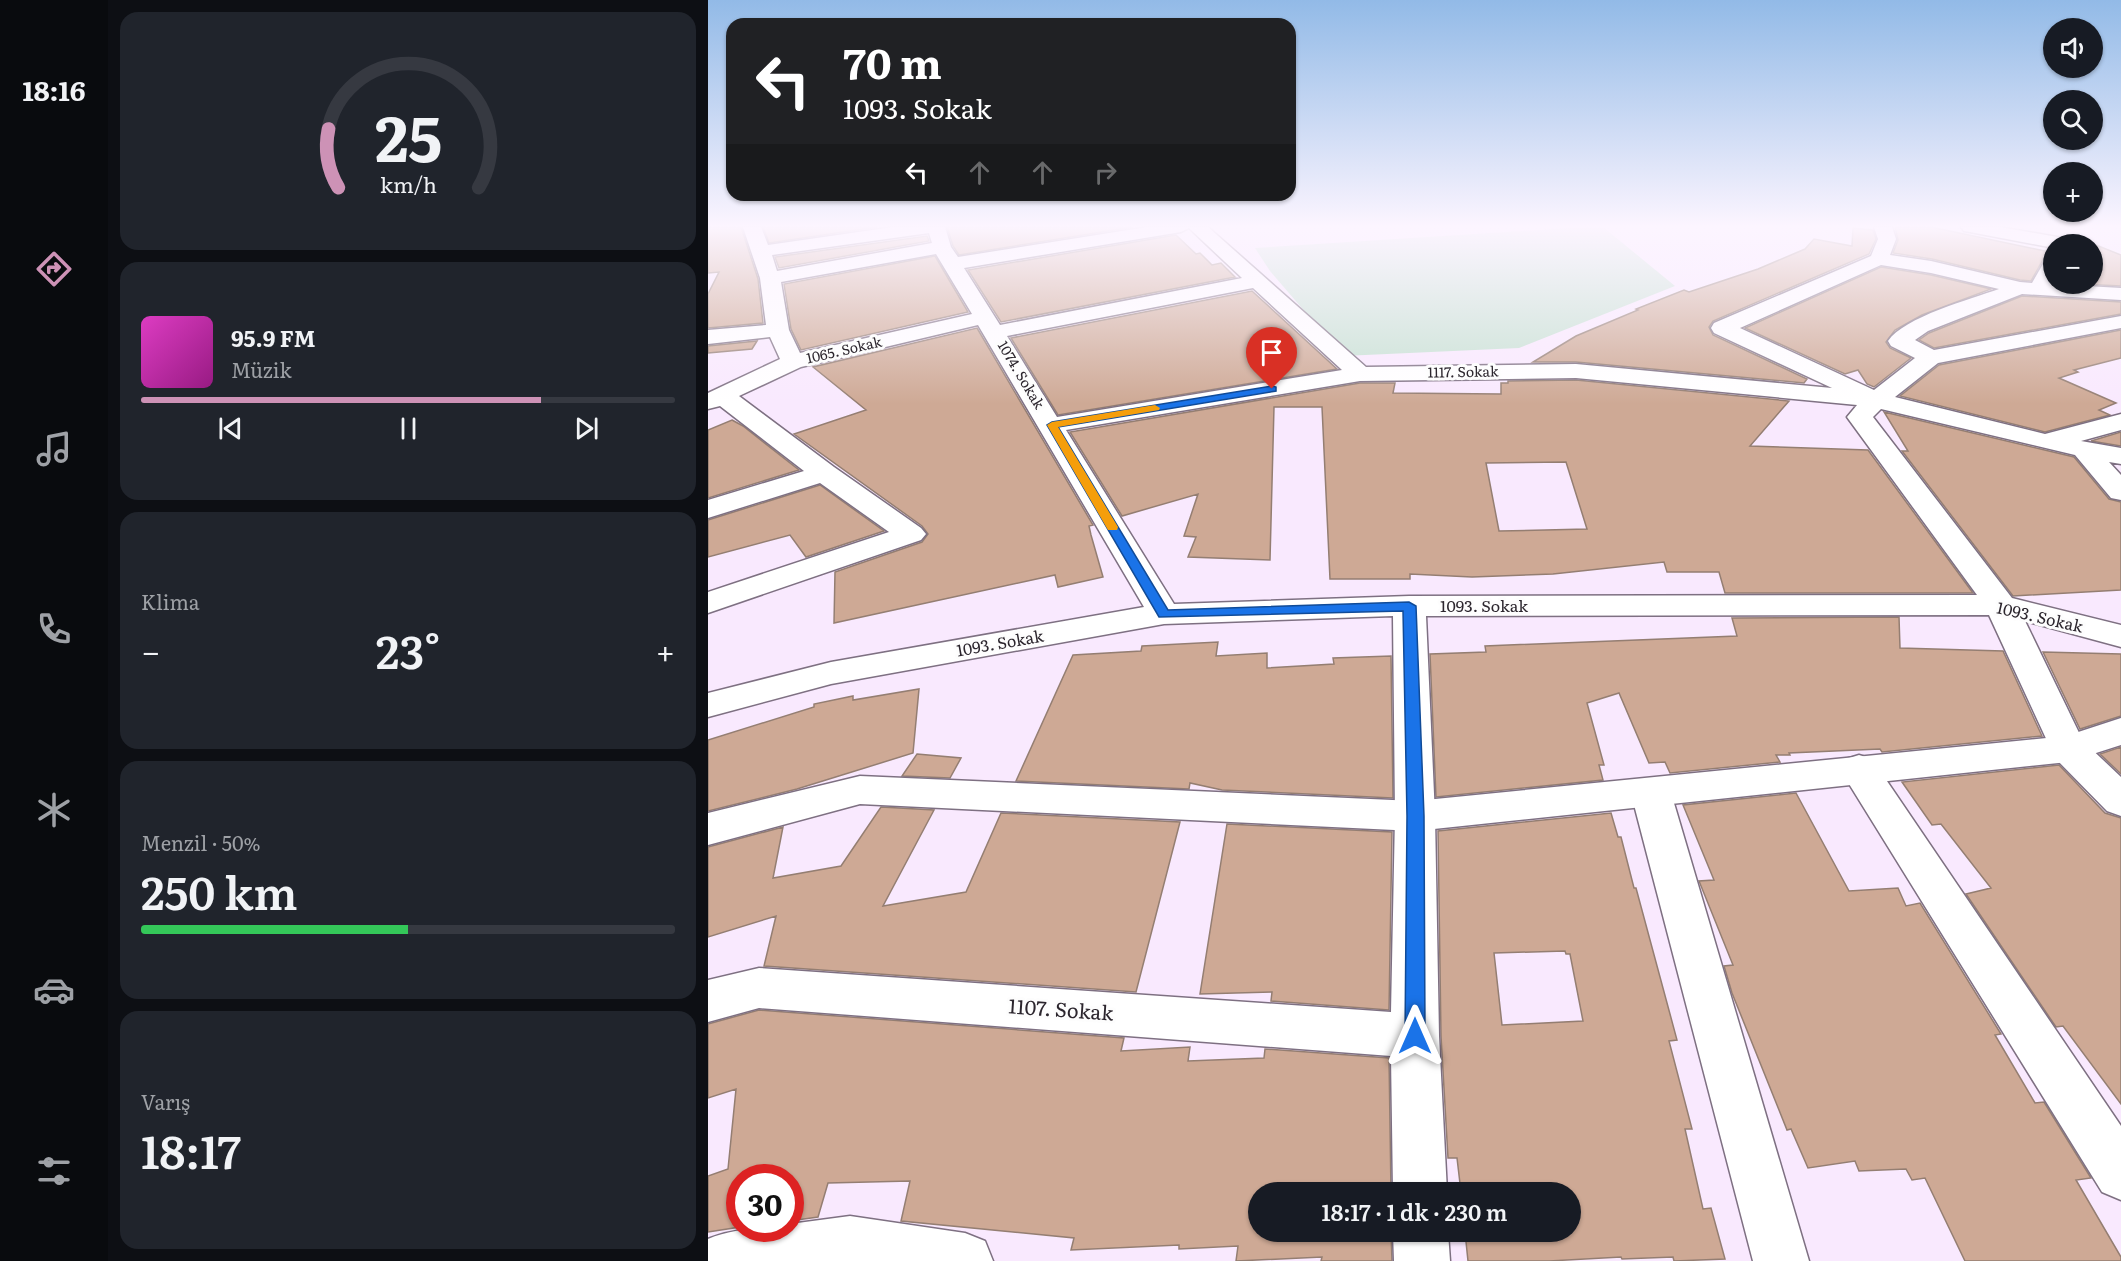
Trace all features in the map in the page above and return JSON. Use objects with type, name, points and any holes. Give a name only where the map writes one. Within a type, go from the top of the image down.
[{"type":"street","points":[[771,286],[778,330],[793,362]]},
{"type":"street","name":"1074. Sokak","points":[[968,286],[1164,614]]},
{"type":"street","name":"1065. Sokak","points":[[715,399],[793,362],[991,324],[1227,286]]},
{"type":"street","points":[[1262,286],[1360,374]]},
{"type":"street","points":[[1818,286],[1722,328],[1876,400],[2046,442],[2121,456]]},
{"type":"street","points":[[2019,286],[2121,294]]},
{"type":"street","points":[[1931,357],[1899,341],[1920,326],[2029,288]]},
{"type":"street","points":[[2121,322],[1931,357],[1876,400],[1860,417],[2001,605],[2068,749],[2121,801]]},
{"type":"street","points":[[708,337],[778,330]]},
{"type":"street","name":"1117. Sokak","points":[[1052,425],[1360,374],[1576,370],[1876,400]]},
{"type":"street","points":[[708,603],[911,534],[715,399]]},
{"type":"street","points":[[2046,442],[2121,422]]},
{"type":"street","points":[[2084,449],[2121,492]]},
{"type":"street","points":[[708,509],[824,473]]},
{"type":"street","name":"1093. Sokak","points":[[708,705],[831,673],[1164,614],[1409,606],[2001,605],[2121,636]]},
{"type":"street","points":[[1409,606],[1415,816],[1415,1036],[1420,1182]]},
{"type":"street","points":[[708,829],[860,790],[1415,816],[2068,749],[2121,731]]},
{"type":"street","points":[[1859,769],[2121,1173]]},
{"type":"street","points":[[1652,793],[1781,1261]]},
{"type":"street","name":"1107. Sokak","points":[[708,1001],[759,988],[1415,1036]]},
{"type":"street","points":[[1421,1242],[1422,1261]]},
{"type":"street","points":[[722,1261],[850,1244],[965,1261]]},
{"type":"green space","points":[[1283,286],[1675,286],[1519,348],[1343,356]]},
{"type":"building","points":[[712,286],[759,286],[763,323],[708,328],[708,294]]},
{"type":"building","points":[[784,286],[953,286],[968,312],[801,350],[791,329]]},
{"type":"building","points":[[978,286],[1189,286],[1001,322]]},
{"type":"building","points":[[1707,286],[1795,286],[1713,321],[1709,327],[1713,335],[1807,379],[1804,383],[1576,362],[1533,362],[1576,336],[1638,310],[1636,309],[1684,290],[1689,292]]},
{"type":"building","points":[[1839,286],[1977,286],[1991,289],[1922,315],[1895,330],[1886,342],[1890,348],[1911,358],[1874,387],[1867,384],[1858,370],[1845,374],[1745,328]]},
{"type":"building","points":[[1252,291],[1337,369],[1058,415],[1011,338]]},
{"type":"building","points":[[2022,296],[2121,302],[2121,314],[1934,348],[1919,340],[1929,333]]},
{"type":"building","points":[[977,328],[1093,525],[1089,526],[1103,577],[1058,587],[1055,575],[834,623],[835,572],[922,542],[928,534],[922,526],[794,434],[866,410],[813,367]]},
{"type":"building","points":[[2121,330],[2121,358],[2074,370],[2078,372],[2059,378],[2116,403],[2099,410],[2110,415],[2045,432],[1900,396],[1939,365]]},
{"type":"building","points":[[757,341],[752,349],[708,353],[708,346]]},
{"type":"building","points":[[1576,380],[1789,401],[1750,446],[1868,450],[1973,593],[1725,593],[1719,572],[1667,572],[1664,562],[1553,574],[1472,577],[1410,574],[1410,579],[1330,579],[1322,407],[1274,407],[1270,560],[1188,557],[1196,537],[1184,536],[1198,494],[1122,516],[1070,432],[1360,383],[1395,383],[1393,393],[1501,394],[1501,383],[1508,383],[1508,381]],"holes":[[[1566,462],[1587,529],[1499,531],[1486,463]]]},
{"type":"building","points":[[1884,412],[2074,457],[2109,499],[2121,502],[2121,590],[2013,596],[1902,451],[1908,451]]},
{"type":"building","points":[[732,420],[799,470],[708,498],[708,430]]},
{"type":"building","points":[[2121,432],[2121,446],[2091,441]]},
{"type":"building","points":[[820,485],[884,531],[806,557],[790,535],[708,557],[708,520]]},
{"type":"building","points":[[1899,617],[1900,648],[2003,651],[2042,736],[1882,752],[1880,749],[1789,753],[1790,755],[1776,755],[1780,762],[1670,773],[1665,762],[1649,763],[1619,693],[1587,703],[1604,765],[1599,765],[1603,780],[1436,797],[1430,654],[1486,652],[1485,646],[1737,636],[1732,618]]},
{"type":"building","points":[[1218,642],[1216,656],[1267,653],[1267,668],[1334,664],[1333,658],[1391,656],[1393,798],[1222,790],[1190,783],[1189,789],[1016,781],[1073,655],[1141,651],[1142,646]]},
{"type":"building","points":[[2043,652],[2121,654],[2121,716],[2080,729]]},
{"type":"building","points":[[919,689],[913,753],[797,789],[708,811],[708,740],[814,707],[814,704],[853,696],[853,700]]},
{"type":"building","points":[[2121,747],[2121,774],[2100,754]]},
{"type":"building","points":[[917,754],[961,758],[950,778],[902,776]]},
{"type":"building","points":[[2059,765],[2105,813],[2121,818],[2121,1104],[2063,1026],[2056,1027],[1966,894],[1991,888],[1941,824],[1932,825],[1902,782]]},
{"type":"building","points":[[1796,793],[1849,891],[1898,888],[1906,906],[1920,903],[2001,1034],[1995,1035],[2035,1103],[2044,1102],[2091,1178],[2076,1180],[2121,1257],[2121,1261],[1965,1261],[1925,1178],[1912,1180],[1906,1169],[1859,1171],[1855,1161],[1808,1168],[1791,1129],[1787,1130],[1732,993],[1724,966],[1733,965],[1699,881],[1714,880],[1683,805]]},
{"type":"building","points":[[881,807],[934,810],[883,906],[966,892],[1001,813],[1180,822],[1136,992],[764,966],[776,916],[708,937],[708,847],[783,827],[773,878],[841,866]]},
{"type":"building","points":[[1611,813],[1618,837],[1621,837],[1634,888],[1636,888],[1677,1040],[1669,1041],[1692,1129],[1685,1129],[1703,1209],[1711,1208],[1725,1259],[1674,1261],[1673,1257],[1622,1259],[1621,1257],[1549,1261],[1468,1261],[1466,1242],[1581,1242],[1581,1182],[1460,1182],[1457,1158],[1448,1158],[1441,1036],[1438,831]],"holes":[[[1565,951],[1566,954],[1570,954],[1583,1021],[1502,1025],[1494,953]]]},
{"type":"building","points":[[1227,824],[1392,832],[1389,1010],[1271,1001],[1272,992],[1200,994]]},
{"type":"building","points":[[759,1010],[1124,1038],[1121,1051],[1190,1047],[1188,1061],[1264,1058],[1265,1049],[1389,1058],[1391,1182],[1248,1182],[1248,1242],[1391,1242],[1392,1261],[1321,1261],[1322,1257],[1236,1261],[1238,1246],[1179,1249],[1179,1245],[1071,1250],[1074,1238],[901,1221],[910,1181],[828,1183],[818,1217],[804,1219],[804,1164],[728,1164],[736,1089],[708,1098],[708,1024]]},
{"type":"building","points":[[726,1170],[726,1229],[708,1232],[708,1176]]},
{"type":"slow traffic","points":[[1112,527],[1052,425],[1155,408]]},
{"type":"route","points":[[1272,389],[1052,425],[1164,614],[1409,606],[1415,816],[1415,1036]]}]
